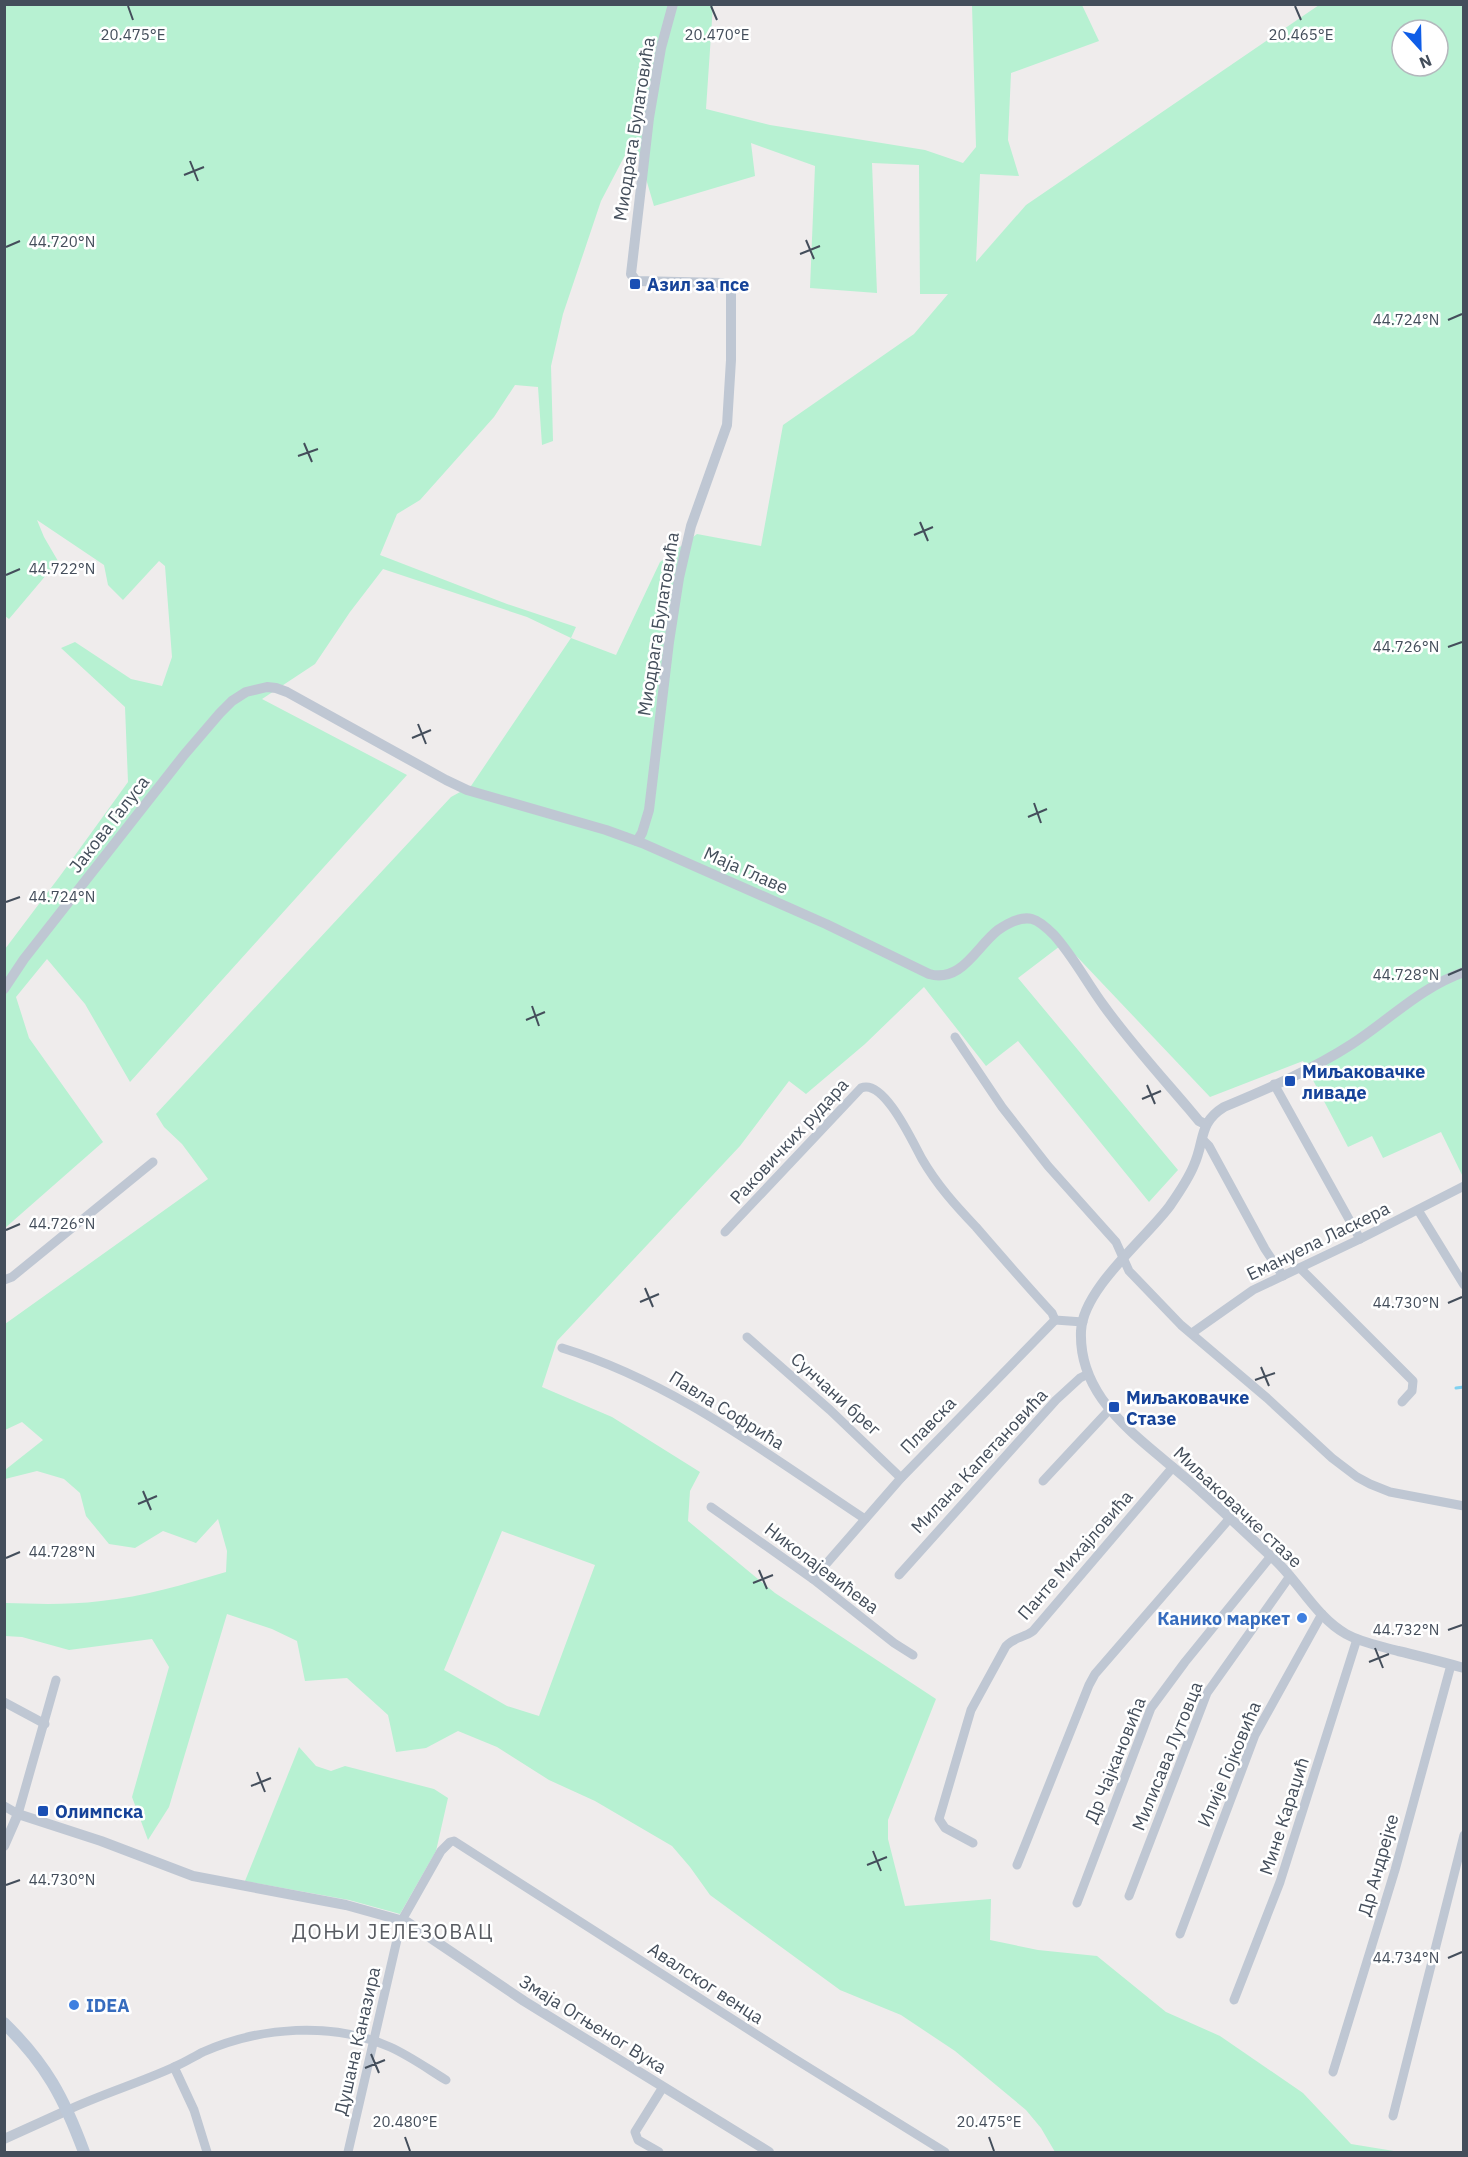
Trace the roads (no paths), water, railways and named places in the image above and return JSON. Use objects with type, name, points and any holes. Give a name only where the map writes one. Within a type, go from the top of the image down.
[{"type":"main road","points":[[4,2023],[43,2067],[58,2090],[84,2152]]},
{"type":"street","name":"Миодрага Булатовића","points":[[637,841],[649,810],[667,652],[679,578],[694,516],[727,425],[731,360],[732,293],[729,287],[722,284],[636,281],[631,274],[649,118],[661,48],[673,4]]},
{"type":"street","name":"Маја Главе","points":[[198,738],[238,696],[258,688],[276,688],[467,790],[637,841],[826,924],[919,970],[934,975],[948,975],[958,970],[996,932],[1011,922],[1027,918],[1039,922],[1053,934],[1105,1008],[1146,1058],[1199,1121],[1205,1124]]},
{"type":"street","name":"Јакова Галуса","points":[[4,989],[24,959],[198,738]]},
{"type":"street","points":[[1205,1124],[1220,1110],[1343,1050],[1439,983],[1464,972]]},
{"type":"street","points":[[954,1037],[997,1100],[1035,1149],[1116,1242],[1127,1269],[1191,1334],[1252,1384],[1332,1458],[1357,1477],[1390,1492],[1464,1506]]},
{"type":"street","points":[[1274,1084],[1360,1239]]},
{"type":"street","name":"Раковичких рудара","points":[[725,1232],[861,1088],[870,1086],[875,1088],[894,1109],[935,1179],[956,1206],[1052,1313],[1055,1320]]},
{"type":"street","name":"Миљаковачке стазе","points":[[1205,1124],[1194,1166],[1173,1201],[1097,1292],[1081,1330],[1082,1355],[1088,1374],[1110,1409],[1132,1433],[1230,1518],[1290,1576],[1322,1614],[1341,1631],[1357,1639],[1464,1668]]},
{"type":"street","points":[[1202,1139],[1209,1146],[1265,1249],[1283,1276]]},
{"type":"street","points":[[4,1280],[12,1277],[153,1162]]},
{"type":"street","name":"Емануела Ласкера","points":[[1191,1334],[1246,1294],[1464,1186]]},
{"type":"street","points":[[1419,1210],[1464,1285]]},
{"type":"street","points":[[1300,1268],[1413,1381],[1412,1391],[1402,1402]]},
{"type":"street","points":[[1055,1320],[1083,1322]]},
{"type":"street","name":"Плавска","points":[[813,1580],[901,1478],[1055,1320]]},
{"type":"street","name":"Сунчани брег","points":[[747,1337],[830,1410],[901,1478]]},
{"type":"street","name":"Павла Софрића","points":[[562,1348],[622,1369],[671,1393],[865,1519]]},
{"type":"street","name":"Милана Капетановића","points":[[899,1575],[1056,1400],[1080,1378],[1088,1374]]},
{"type":"street","points":[[1043,1481],[1110,1409]]},
{"type":"street","name":"Панте Михајловића","points":[[973,1843],[945,1828],[939,1819],[975,1700],[1010,1641],[1033,1631],[1173,1467]]},
{"type":"street","name":"Николајевићева","points":[[711,1507],[913,1655]]},
{"type":"street","points":[[1017,1866],[1095,1674],[1230,1518]]},
{"type":"street","name":"Др Чајкановића","points":[[1077,1903],[1151,1708],[1270,1556]]},
{"type":"street","name":"Милисава Лутовца","points":[[1129,1896],[1207,1693],[1290,1576]]},
{"type":"street","name":"Илије Гојковића","points":[[1180,1934],[1255,1735],[1322,1614]]},
{"type":"street","name":"Мине Караџић","points":[[1234,2000],[1280,1882],[1357,1639]]},
{"type":"street","name":"Др Андрејке","points":[[1333,2072],[1395,1870],[1451,1665]]},
{"type":"street","points":[[4,1846],[18,1814],[56,1680]]},
{"type":"street","points":[[4,1702],[45,1724]]},
{"type":"street","points":[[4,1806],[18,1814],[101,1841],[180,1872],[208,1880],[346,1905],[402,1920]]},
{"type":"street","points":[[1393,2116],[1464,1835]]},
{"type":"street","name":"Душана Каназира","points":[[348,2152],[402,1920],[441,1851],[450,1842]]},
{"type":"street","name":"Авалског венца","points":[[450,1842],[458,1842],[780,2050],[945,2152]]},
{"type":"street","name":"Змаја Огњеног Вука","points":[[402,1920],[524,2001],[769,2152]]},
{"type":"street","points":[[4,2139],[174,2067],[203,2052],[255,2035],[284,2031],[332,2032],[374,2041],[391,2047],[446,2080]]},
{"type":"street","points":[[174,2067],[194,2110],[207,2152]]},
{"type":"street","points":[[659,2152],[638,2140],[636,2133],[663,2087]]},
{"type":"waterway","points":[[1456,1388],[1464,1387]]},
{"type":"place","name":"Азил за псе","points":[[635,284]]},
{"type":"place","name":"Миљаковачке ливаде","points":[[1290,1081]]},
{"type":"place","name":"Миљаковачке Стазе","points":[[1114,1407]]},
{"type":"place","name":"Канико маркет","points":[[1302,1618]]},
{"type":"place","name":"Олимпска","points":[[43,1811]]},
{"type":"place","name":"IDEA","points":[[74,2005]]},
{"type":"district","name":"ДОЊИ ЈЕЛЕЗОВАЦ","points":[[393,1931]]}]
